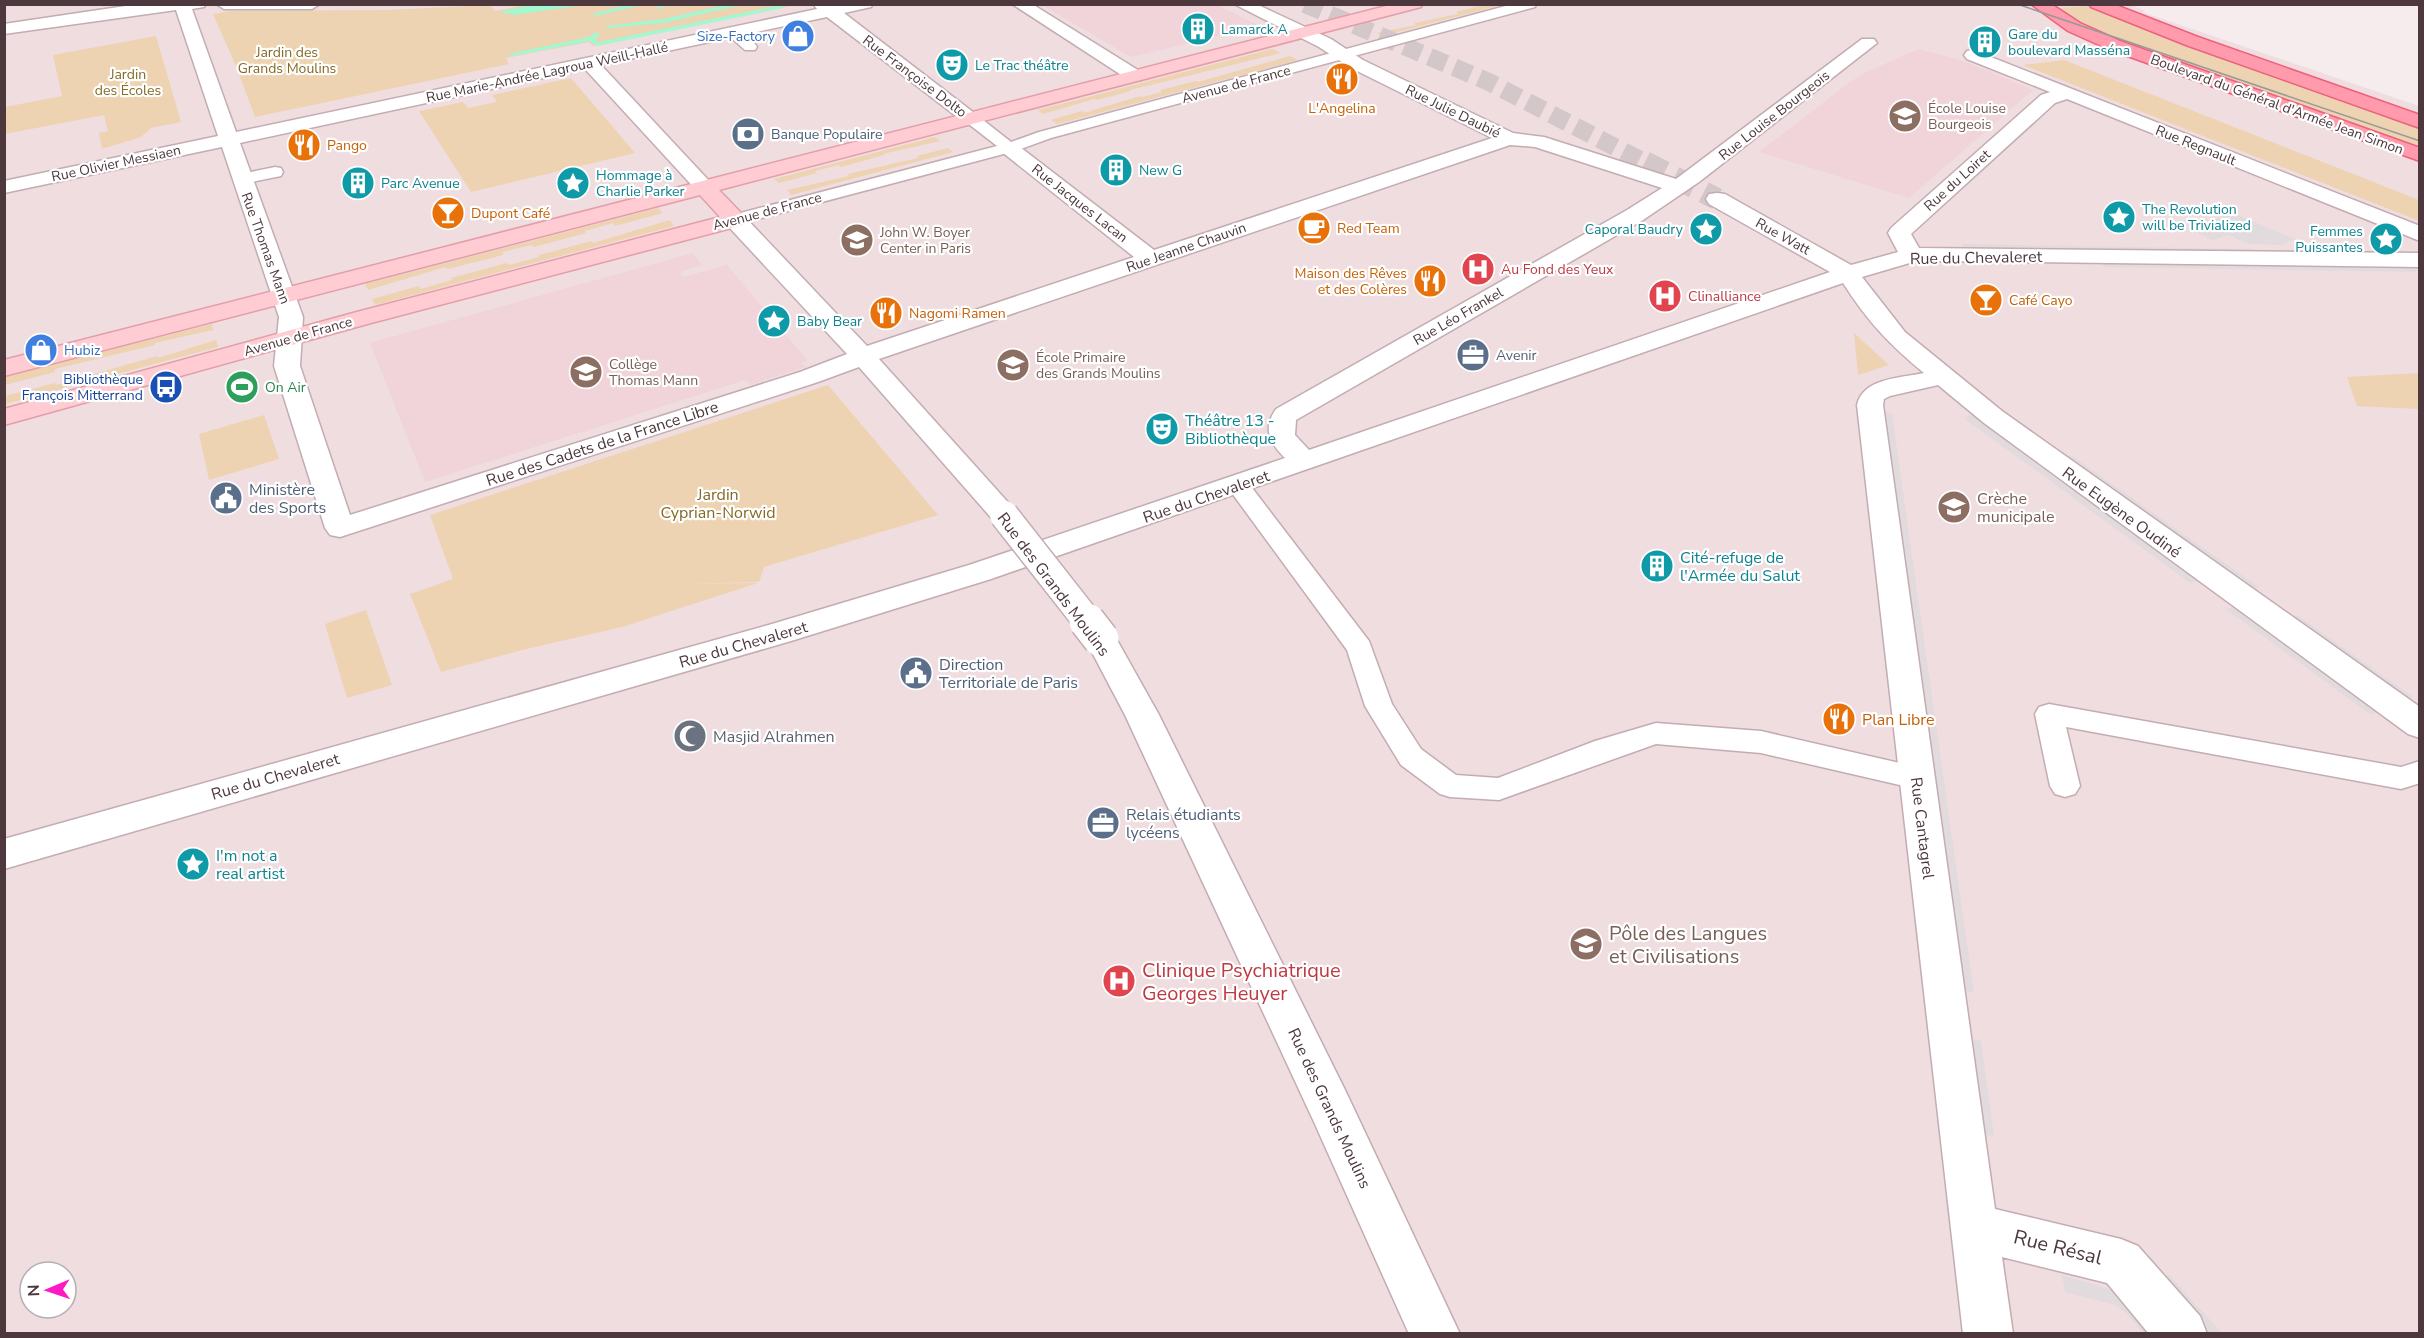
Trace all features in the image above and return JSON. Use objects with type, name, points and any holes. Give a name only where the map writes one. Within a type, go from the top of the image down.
[{"type":"main road","name":"Boulevard du Général d'Armée Jean Simon","points":[[2097,5],[2420,122]]},
{"type":"main road","name":"Boulevard du Général d'Armée Jean Simon","points":[[2042,7],[2074,27],[2106,42],[2420,155]]},
{"type":"street","points":[[4,29],[198,4]]},
{"type":"street","points":[[224,4],[312,4]]},
{"type":"street","name":"Rue Marie-Andrée Lagroua Weill-Hallé","points":[[228,139],[733,32],[826,8],[865,4]]},
{"type":"street","points":[[1020,4],[1135,76]]},
{"type":"street","name":"Rue Julie Daubié","points":[[1242,4],[1325,43],[1345,56],[1509,139],[1537,141],[1679,187]]},
{"type":"street","name":"Avenue de France","points":[[4,368],[1415,4]]},
{"type":"street","name":"Rue Thomas Mann","points":[[182,5],[291,317],[287,366],[340,528]]},
{"type":"street","name":"Rue Françoise Dolto","points":[[826,8],[972,119]]},
{"type":"street","name":"Rue Louise Bourgeois","points":[[1679,187],[1868,43]]},
{"type":"street","name":"Rue Regnault","points":[[1972,55],[2420,234]]},
{"type":"street","name":"Rue des Grands Moulins","points":[[589,63],[863,357],[1003,517],[1101,639],[1142,715],[1436,1334]]},
{"type":"street","name":"Rue du Loiret","points":[[1913,255],[1902,242],[1899,233],[2048,99],[2067,93]]},
{"type":"street","name":"Rue Olivier Messiaen","points":[[4,186],[228,139]]},
{"type":"street","name":"Rue Jeanne Chauvin","points":[[863,357],[1509,139]]},
{"type":"street","name":"Rue Jacques Lacan","points":[[1009,148],[1151,259]]},
{"type":"street","name":"Rue Léo Frankel","points":[[1305,462],[1284,441],[1280,423],[1285,415],[1635,215],[1679,187]]},
{"type":"street","name":"Rue Watt","points":[[1717,199],[1848,273]]},
{"type":"street","name":"Avenue de France","points":[[4,417],[290,338],[735,220]]},
{"type":"street","name":"Rue du Chevaleret","points":[[4,854],[780,633],[1031,555],[1882,262],[1913,255],[2420,260]]},
{"type":"street","name":"Rue Eugène Oudiné","points":[[1848,273],[1867,302],[1896,338],[2021,439],[2420,725]]},
{"type":"street","name":"Rue des Cadets de la France Libre","points":[[340,528],[863,357]]},
{"type":"street","name":"Rue Cantagrel","points":[[1943,376],[1881,390],[1872,396],[1870,405],[1961,1137],[1988,1334]]},
{"type":"street","name":"Rue Résal","points":[[1975,1228],[2121,1263],[2182,1334]]},
{"type":"lane","name":"Avenue de France","points":[[735,220],[1009,148],[1056,132],[1345,56],[1530,4]]},
{"type":"lane","points":[[733,32],[750,46]]},
{"type":"lane","name":"Rue Françoise Dolto","points":[[972,119],[1009,148]]},
{"type":"lane","points":[[242,179],[275,172]]},
{"type":"lane","points":[[1238,485],[1360,648],[1379,706],[1411,757],[1450,786],[1499,789],[1605,749],[1656,733],[1761,742],[1917,778]]},
{"type":"lane","points":[[1003,517],[1031,555]]},
{"type":"lane","points":[[2065,786],[2049,714],[2402,778],[2420,772]]},
{"type":"shaded area","points":[[537,4],[584,5],[513,15],[504,14],[502,11]]},
{"type":"shaded area","points":[[2128,4],[2146,11],[2142,12],[2419,106],[2419,1333],[5,1334],[5,5]]},
{"type":"shaded area","points":[[1042,5],[1217,5],[1260,26],[1131,57]]},
{"type":"shaded area","name":"École Louise Bourgeois","points":[[1919,49],[1966,62],[2033,90],[1909,198],[1759,152],[1850,82],[1866,72]]},
{"type":"shaded area","points":[[2233,213],[2295,239],[2281,245],[2249,244],[2228,235],[2213,240],[2188,229]]},
{"type":"shaded area","points":[[1963,244],[2252,249],[2257,253],[1961,248]]},
{"type":"shaded area","name":"Collège Thomas Mann","points":[[693,253],[702,265],[680,272],[683,277],[727,265],[802,354],[807,361],[801,363],[805,367],[750,385],[745,380],[425,482],[370,343]]},
{"type":"shaded area","points":[[2101,263],[2417,268],[2416,272],[2105,267]]},
{"type":"shaded area","points":[[1881,409],[1892,414],[1974,993],[1961,990]]},
{"type":"shaded area","points":[[1970,414],[2199,580],[2190,583],[1965,419]]},
{"type":"shaded area","points":[[2058,454],[2072,456],[2259,587],[2250,590]]},
{"type":"shaded area","points":[[2235,606],[2380,711],[2371,715],[2226,609]]},
{"type":"shaded area","points":[[2297,615],[2413,697],[2405,699],[2289,617]]},
{"type":"shaded area","points":[[1966,1037],[1981,1041],[1994,1137],[1979,1133]]},
{"type":"shaded area","points":[[2062,1275],[2119,1292],[2162,1333],[2143,1333],[2127,1314],[2115,1305],[2065,1292]]},
{"type":"shaded area","points":[[2169,1275],[2222,1333],[2202,1333],[2156,1281]]},
{"type":"green space","name":"Jardin des Grands Moulins","points":[[532,4],[796,5],[593,46],[589,42],[506,58],[509,64],[255,117],[213,14],[231,11],[388,10],[490,5],[495,11]]},
{"type":"green space","points":[[1483,5],[1501,5],[1382,36],[1377,33],[1458,14],[1456,12]]},
{"type":"green space","points":[[2089,6],[2141,27],[2419,126],[2419,151],[2111,40],[2085,27],[2058,8]]},
{"type":"green space","name":"Jardin des Écoles","points":[[156,36],[181,122],[151,128],[141,137],[102,149],[99,133],[108,131],[104,115],[5,134],[5,107],[62,96],[53,55]]},
{"type":"green space","points":[[1272,49],[1281,53],[1094,99],[1043,114],[1038,110]]},
{"type":"green space","points":[[1290,56],[1298,60],[1057,124],[1051,120],[1082,111],[1084,113],[1140,96],[1162,92],[1160,90],[1198,82]]},
{"type":"green space","points":[[2064,60],[2419,200],[2419,221],[2023,65]]},
{"type":"green space","points":[[571,78],[635,153],[471,192],[419,111],[463,102],[468,108],[497,102],[492,95]]},
{"type":"green space","points":[[935,137],[940,141],[883,154],[841,167],[839,165],[815,171],[817,173],[779,183],[774,179]]},
{"type":"green space","points":[[948,148],[953,152],[791,195],[787,190],[918,158],[917,156]]},
{"type":"green space","points":[[658,208],[663,213],[615,226],[613,223],[585,231],[586,233],[534,247],[532,245],[502,252],[503,255],[447,269],[445,267],[368,290],[365,284]]},
{"type":"green space","points":[[670,220],[674,226],[375,305],[372,299],[419,286],[420,289],[452,280],[451,278],[507,263],[509,265],[592,241],[593,243]]},
{"type":"green space","points":[[212,324],[213,330],[55,369],[55,372],[5,385],[5,377]]},
{"type":"green space","points":[[1854,333],[1889,365],[1858,375]]},
{"type":"green space","points":[[216,340],[218,347],[5,404],[5,396],[55,383],[56,385],[157,356],[158,358]]},
{"type":"green space","points":[[2419,373],[2419,409],[2357,406],[2347,377]]},
{"type":"green space","name":"Jardin Cyprian-Norwid","points":[[828,385],[938,515],[764,567],[759,582],[679,584],[758,583],[622,627],[522,650],[441,672],[410,594],[453,579],[430,515]]},
{"type":"green space","points":[[264,415],[279,459],[209,480],[199,434]]},
{"type":"green space","points":[[366,610],[392,685],[347,698],[325,624]]},
{"type":"waterway","points":[[596,14],[642,4]]},
{"type":"waterway","points":[[658,4],[661,8]]},
{"type":"waterway","points":[[608,26],[663,21],[743,4]]},
{"type":"waterway","points":[[591,39],[597,44],[781,7]]},
{"type":"waterway","points":[[591,39],[596,34]]},
{"type":"waterway","points":[[512,54],[591,39]]},
{"type":"tunnel","points":[[1305,4],[1489,82],[1648,164]]},
{"type":"tunnel","points":[[1645,162],[1717,199]]},
{"type":"tram line","points":[[2017,4],[2420,141]]},
{"type":"place","name":"Lamarck A","points":[[1198,29]]},
{"type":"place","name":"Size-Factory","points":[[798,36]]},
{"type":"place","name":"Gare du boulevard Masséna","points":[[1985,42]]},
{"type":"place","name":"Le Trac théâtre","points":[[952,65]]},
{"type":"place","name":"L'Angelina","points":[[1342,79]]},
{"type":"place","name":"École Louise Bourgeois","points":[[1905,116]]},
{"type":"place","name":"Banque Populaire","points":[[748,134]]},
{"type":"place","name":"Pango","points":[[304,145]]},
{"type":"place","name":"New G","points":[[1116,170]]},
{"type":"place","name":"Parc Avenue","points":[[358,183]]},
{"type":"place","name":"Hommage à Charlie Parker","points":[[573,183]]},
{"type":"place","name":"Dupont Café","points":[[448,213]]},
{"type":"place","name":"The Revolution will be Trivialized","points":[[2119,217]]},
{"type":"place","name":"Red Team","points":[[1314,228]]},
{"type":"place","name":"Caporal Baudry","points":[[1706,229]]},
{"type":"place","name":"Femmes Puissantes","points":[[2386,239]]},
{"type":"place","name":"John W. Boyer Center in Paris","points":[[857,240]]},
{"type":"place","name":"Au Fond des Yeux","points":[[1478,269]]},
{"type":"place","name":"Maison des Rêves et des Colères","points":[[1430,281]]},
{"type":"place","name":"Clinalliance","points":[[1665,296]]},
{"type":"place","name":"Café Cayo","points":[[1986,300]]},
{"type":"place","name":"Nagomi Ramen","points":[[886,313]]},
{"type":"place","name":"Baby Bear","points":[[774,321]]},
{"type":"place","name":"Hubiz","points":[[41,350]]},
{"type":"place","name":"Avenir","points":[[1473,355]]},
{"type":"place","name":"École Primaire des Grands Moulins","points":[[1013,365]]},
{"type":"place","name":"Collège Thomas Mann","points":[[586,372]]},
{"type":"place","name":"Bibliothèque François Mitterrand","points":[[166,387]]},
{"type":"place","name":"On Air","points":[[242,387]]},
{"type":"place","name":"Théâtre 13 - Bibliothèque","points":[[1162,429]]},
{"type":"place","name":"Ministère des Sports","points":[[226,498]]},
{"type":"place","name":"Crèche municipale","points":[[1954,507]]},
{"type":"place","name":"Cité-refuge de l'Armée du Salut","points":[[1657,566]]},
{"type":"place","name":"Direction Territoriale de Paris","points":[[916,673]]},
{"type":"place","name":"Plan Libre","points":[[1839,719]]},
{"type":"place","name":"Masjid Alrahmen","points":[[690,736]]},
{"type":"place","name":"Relais étudiants lycéens","points":[[1103,823]]},
{"type":"place","name":"I'm not a real artist","points":[[193,864]]},
{"type":"place","name":"Pôle des Langues et Civilisations","points":[[1586,944]]},
{"type":"place","name":"Clinique Psychiatrique Georges Heuyer","points":[[1119,981]]}]
